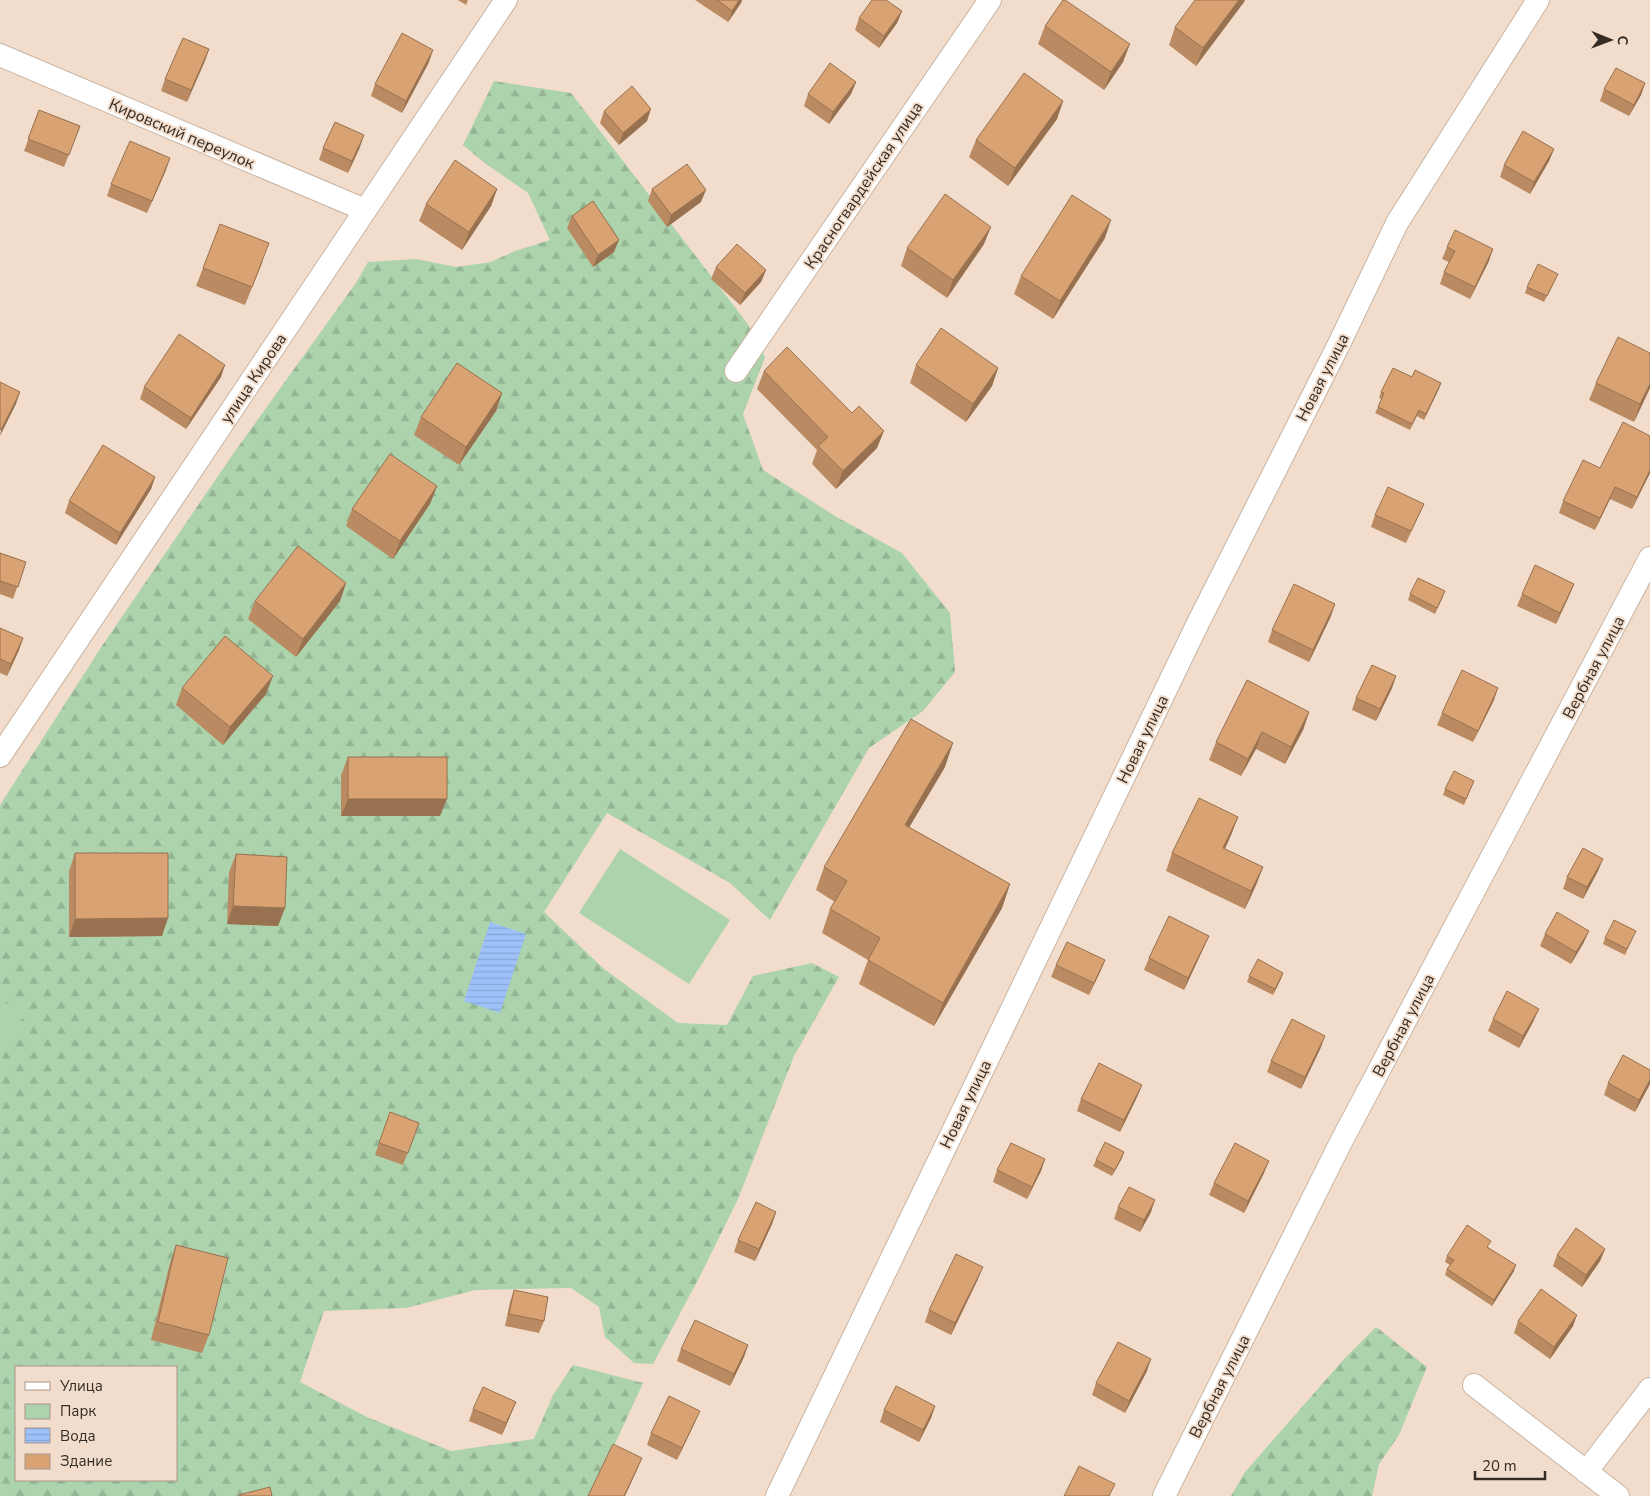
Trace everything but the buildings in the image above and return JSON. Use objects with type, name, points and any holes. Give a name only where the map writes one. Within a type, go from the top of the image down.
[{"type":"street","name":"улица Кирова","points":[[0,756],[506,0]]},
{"type":"street","name":"Красногвардейская улица","points":[[736,371],[990,0]]},
{"type":"street","name":"Новая улица","points":[[778,1496],[1198,622],[1339,344],[1397,223],[1538,0]]},
{"type":"street","name":"Кировский переулок","points":[[0,55],[365,210]]},
{"type":"street","name":"Вербная улица","points":[[1164,1496],[1341,1142],[1650,558]]},
{"type":"street","points":[[1474,1385],[1618,1496]]},
{"type":"street","points":[[1586,1472],[1650,1389]]},
{"type":"green space","points":[[494,81],[571,93],[747,323],[765,357],[743,414],[763,470],[835,516],[902,553],[950,613],[955,672],[923,711],[869,748],[770,920],[730,883],[607,813],[544,912],[604,969],[678,1023],[727,1025],[753,976],[812,963],[839,977],[794,1056],[738,1199],[653,1364],[634,1363],[605,1337],[599,1307],[571,1288],[475,1290],[406,1308],[324,1311],[300,1382],[367,1417],[451,1451],[534,1439],[553,1395],[573,1365],[643,1383],[591,1496],[0,1496],[0,805],[102,646],[233,454],[356,283],[368,262],[416,259],[456,267],[491,262],[515,251],[550,240],[528,193],[486,164],[463,145]]},
{"type":"green space","points":[[620,849],[730,920],[689,984],[579,913]]},
{"type":"green space","points":[[0,999],[24,1016],[0,1049]]},
{"type":"green space","points":[[1376,1327],[1427,1367],[1399,1435],[1379,1464],[1372,1496],[1231,1496],[1245,1472],[1345,1358]]},
{"type":"water","points":[[490,922],[526,934],[500,1013],[464,1001]]}]
